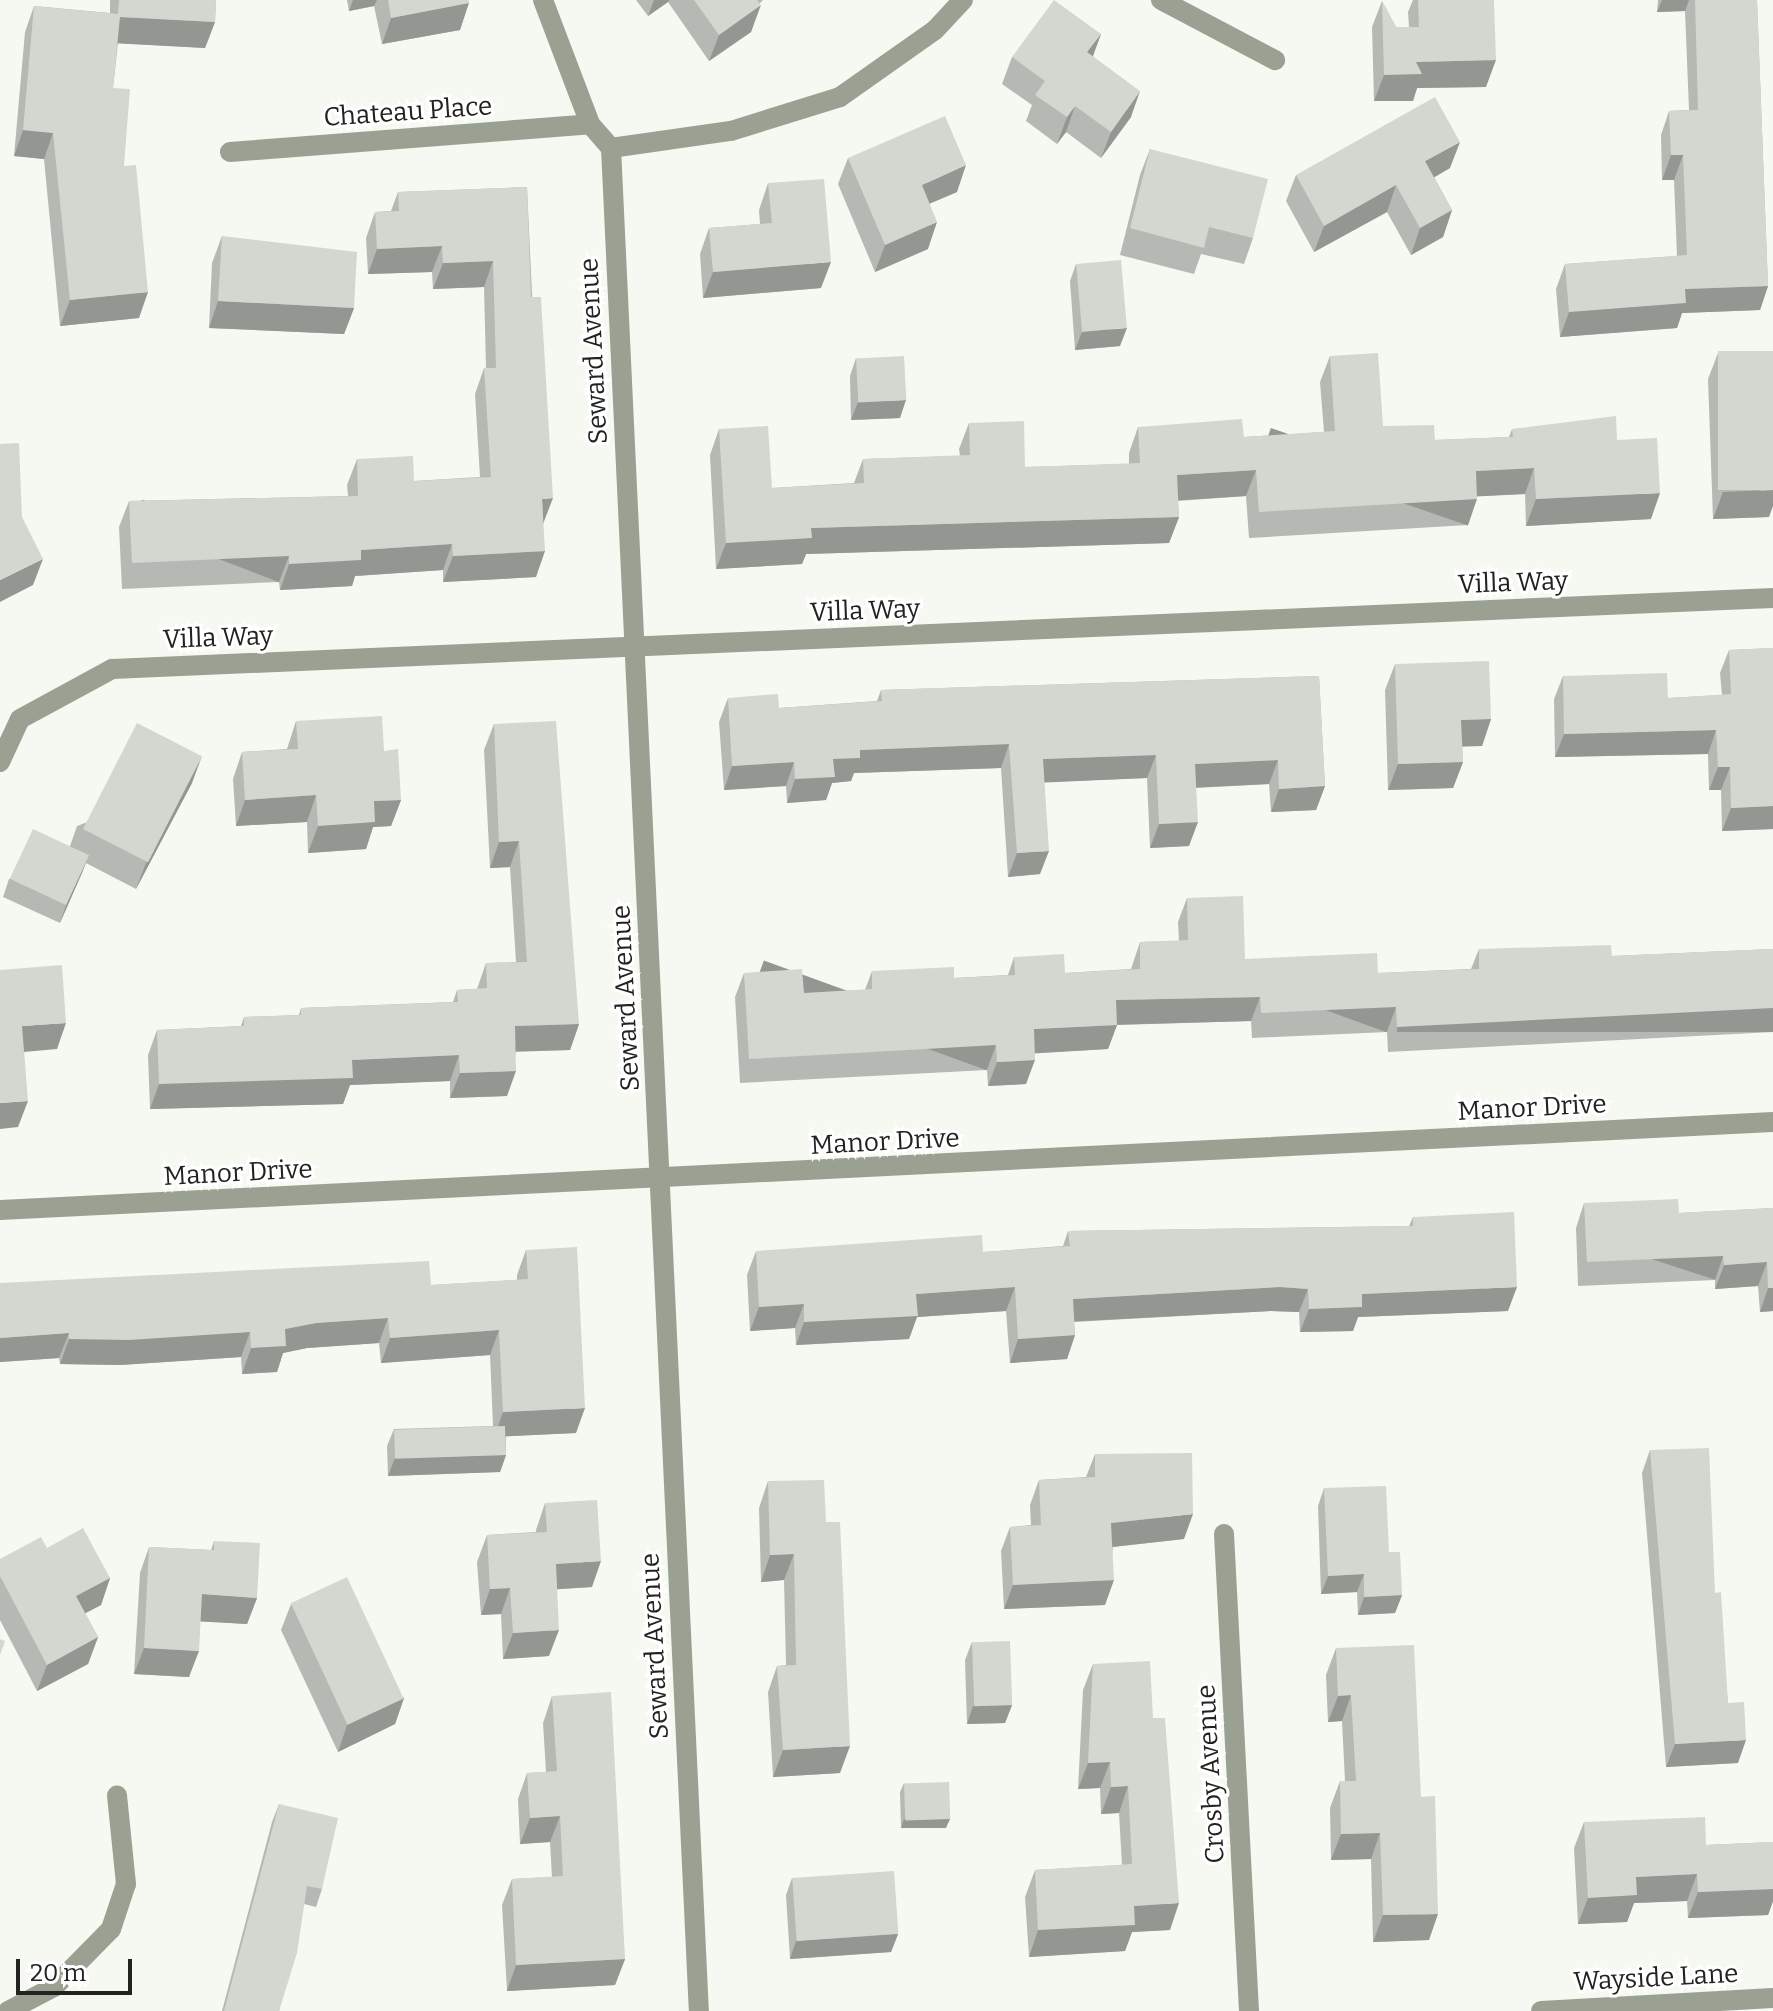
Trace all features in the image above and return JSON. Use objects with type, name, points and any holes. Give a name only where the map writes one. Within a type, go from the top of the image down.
[{"type":"street","points":[[543,0],[590,124],[611,148],[731,131],[840,97],[935,30],[963,0]]},
{"type":"street","points":[[1161,0],[1275,60]]},
{"type":"street","name":"Chateau Place","points":[[230,152],[590,124]]},
{"type":"street","name":"Seward Avenue","points":[[611,148],[699,2011]]},
{"type":"street","name":"Villa Way","points":[[0,762],[20,719],[112,669],[1773,598]]},
{"type":"street","name":"Manor Drive","points":[[0,1210],[1773,1122]]},
{"type":"street","name":"Crosby Avenue","points":[[1224,1534],[1249,2011]]},
{"type":"street","points":[[8,2011],[54,1987],[111,1929],[126,1884],[117,1795]]},
{"type":"street","name":"Wayside Lane","points":[[1541,2011],[1773,1998]]},
{"type":"building","points":[[119,0],[216,0],[215,22],[120,17],[113,88],[130,89],[124,166],[136,165],[148,292],[70,300],[53,133],[23,130],[34,6],[118,14]]},
{"type":"building","points":[[388,0],[469,0],[469,3],[391,18]]},
{"type":"building","points":[[694,0],[757,0],[761,5],[719,35]]},
{"type":"building","points":[[1054,0],[1101,34],[1087,52],[1140,91],[1111,132],[1075,106],[1067,117],[1035,95],[1045,81],[1012,57]]},
{"type":"building","points":[[1418,0],[1494,0],[1496,60],[1416,62],[1422,74],[1384,75],[1382,1],[1396,27],[1419,27]]},
{"type":"building","points":[[1695,0],[1757,0],[1768,286],[1685,289],[1686,303],[1569,312],[1565,264],[1687,255],[1683,155],[1671,155],[1669,111],[1698,110]]},
{"type":"building","points":[[1435,97],[1460,142],[1425,161],[1452,210],[1420,228],[1396,185],[1324,226],[1296,175]]},
{"type":"building","points":[[945,116],[966,165],[922,185],[937,222],[885,245],[848,158]]},
{"type":"building","points":[[1150,149],[1268,179],[1253,238],[1209,227],[1204,248],[1130,228]]},
{"type":"building","points":[[824,179],[831,262],[713,272],[709,228],[772,223],[768,183]]},
{"type":"building","points":[[527,187],[531,297],[541,297],[553,498],[542,499],[545,551],[453,556],[452,544],[361,550],[361,560],[289,564],[289,556],[132,563],[129,501],[358,496],[357,459],[413,456],[414,481],[491,477],[484,368],[496,368],[493,261],[443,263],[442,246],[377,249],[375,212],[399,211],[398,192]]},
{"type":"building","points":[[222,236],[357,252],[354,308],[218,301]]},
{"type":"building","points":[[1121,260],[1127,328],[1082,332],[1076,264]]},
{"type":"building","points":[[1718,351],[1773,351],[1773,490],[1718,490]]},
{"type":"building","points":[[1378,353],[1383,426],[1434,425],[1435,440],[1513,437],[1512,429],[1616,416],[1617,440],[1657,438],[1660,493],[1536,499],[1534,468],[1476,471],[1477,499],[1259,512],[1256,470],[1177,475],[1179,517],[811,528],[812,538],[726,543],[719,429],[768,426],[772,488],[864,483],[863,459],[970,455],[969,423],[1024,421],[1025,467],[1140,463],[1138,427],[1242,419],[1244,437],[1335,431],[1330,356]]},
{"type":"building","points":[[904,356],[906,400],[858,402],[856,359]]},
{"type":"building","points":[[19,443],[22,517],[43,559],[0,580],[0,444]]},
{"type":"building","points":[[1773,648],[1773,806],[1731,808],[1730,767],[1718,767],[1716,730],[1564,734],[1563,676],[1667,673],[1668,698],[1731,694],[1729,650]]},
{"type":"building","points":[[1489,661],[1491,719],[1461,720],[1463,762],[1398,764],[1395,664]]},
{"type":"building","points":[[1319,676],[1325,786],[1279,789],[1278,760],[1195,764],[1198,822],[1159,824],[1156,755],[1043,759],[1049,851],[1017,853],[1009,744],[860,750],[860,758],[833,759],[835,777],[795,779],[794,762],[732,766],[728,698],[778,694],[779,708],[882,701],[881,690]]},
{"type":"building","points":[[382,716],[384,751],[398,749],[401,800],[374,801],[375,822],[318,826],[316,795],[245,800],[242,752],[298,749],[296,721]]},
{"type":"building","points":[[556,721],[579,1024],[515,1026],[516,1071],[460,1073],[459,1055],[352,1060],[353,1078],[159,1084],[157,1030],[244,1026],[244,1017],[301,1015],[301,1008],[458,1002],[457,990],[487,988],[486,963],[527,962],[519,841],[499,842],[494,724]]},
{"type":"building","points":[[137,723],[202,756],[148,862],[83,829]]},
{"type":"building","points":[[33,829],[89,855],[66,905],[10,879]]},
{"type":"building","points":[[1243,896],[1245,959],[1377,953],[1378,973],[1479,969],[1479,949],[1611,945],[1612,956],[1773,949],[1773,1008],[1397,1027],[1396,1007],[1261,1013],[1260,997],[1116,1000],[1117,1025],[1034,1029],[1035,1060],[997,1062],[996,1045],[749,1059],[744,973],[802,969],[804,993],[872,989],[872,971],[954,967],[954,978],[1015,975],[1014,957],[1064,954],[1065,973],[1140,969],[1140,942],[1188,940],[1187,898]]},
{"type":"building","points":[[62,965],[66,1023],[22,1026],[28,1101],[0,1103],[0,970]]},
{"type":"building","points":[[1678,1199],[1679,1213],[1773,1208],[1773,1288],[1768,1288],[1767,1262],[1724,1265],[1723,1256],[1587,1262],[1584,1203]]},
{"type":"building","points":[[1514,1212],[1517,1287],[1362,1294],[1362,1307],[1309,1309],[1308,1289],[1280,1287],[1073,1299],[1075,1335],[1018,1339],[1015,1287],[916,1294],[918,1316],[804,1322],[804,1304],[759,1307],[756,1251],[982,1235],[983,1252],[1070,1246],[1068,1231],[1413,1226],[1413,1217]]},
{"type":"building","points":[[577,1247],[585,1408],[503,1412],[499,1330],[390,1338],[388,1318],[316,1323],[285,1329],[286,1346],[251,1348],[250,1332],[129,1340],[69,1339],[69,1333],[0,1338],[0,1283],[429,1261],[431,1285],[528,1279],[526,1250]]},
{"type":"building","points":[[505,1426],[506,1455],[395,1459],[394,1430]]},
{"type":"building","points":[[1709,1448],[1715,1593],[1721,1592],[1728,1703],[1744,1702],[1746,1740],[1675,1744],[1650,1450]]},
{"type":"building","points":[[1192,1453],[1193,1514],[1111,1523],[1114,1580],[1013,1585],[1010,1527],[1041,1525],[1039,1480],[1095,1477],[1095,1454]]},
{"type":"building","points":[[824,1480],[826,1522],[840,1522],[850,1746],[783,1750],[777,1666],[796,1665],[794,1554],[770,1555],[768,1481]]},
{"type":"building","points":[[1386,1486],[1389,1552],[1400,1552],[1402,1595],[1364,1597],[1364,1574],[1328,1576],[1324,1488]]},
{"type":"building","points":[[597,1500],[601,1561],[556,1564],[559,1630],[513,1633],[510,1588],[490,1589],[487,1535],[547,1532],[545,1503]]},
{"type":"building","points":[[83,1528],[110,1578],[76,1596],[98,1637],[47,1665],[0,1576],[0,1559],[41,1537],[47,1548]]},
{"type":"building","points":[[214,1541],[260,1543],[257,1598],[202,1594],[199,1651],[144,1648],[149,1547],[214,1550]]},
{"type":"building","points":[[347,1577],[404,1698],[347,1725],[291,1603]]},
{"type":"building","points":[[1010,1641],[1012,1705],[974,1706],[972,1642]]},
{"type":"building","points":[[1414,1645],[1421,1797],[1435,1796],[1438,1914],[1383,1915],[1380,1833],[1341,1834],[1340,1781],[1356,1781],[1351,1695],[1338,1696],[1336,1648]]},
{"type":"building","points":[[1150,1661],[1153,1718],[1165,1718],[1179,1903],[1134,1906],[1135,1925],[1038,1930],[1035,1870],[1132,1864],[1128,1786],[1111,1787],[1110,1762],[1088,1763],[1093,1664]]},
{"type":"building","points":[[611,1692],[625,1959],[516,1965],[512,1879],[563,1876],[560,1816],[530,1818],[527,1773],[557,1771],[552,1696]]},
{"type":"building","points":[[949,1782],[950,1819],[905,1821],[904,1784]]},
{"type":"building","points":[[279,1804],[338,1818],[322,1889],[307,1886],[297,1953],[279,2011],[224,2011]]},
{"type":"building","points":[[1705,1817],[1706,1845],[1773,1842],[1773,1889],[1698,1892],[1697,1874],[1636,1877],[1637,1895],[1588,1898],[1584,1822]]},
{"type":"building","points":[[894,1871],[898,1934],[797,1941],[792,1878]]}]
